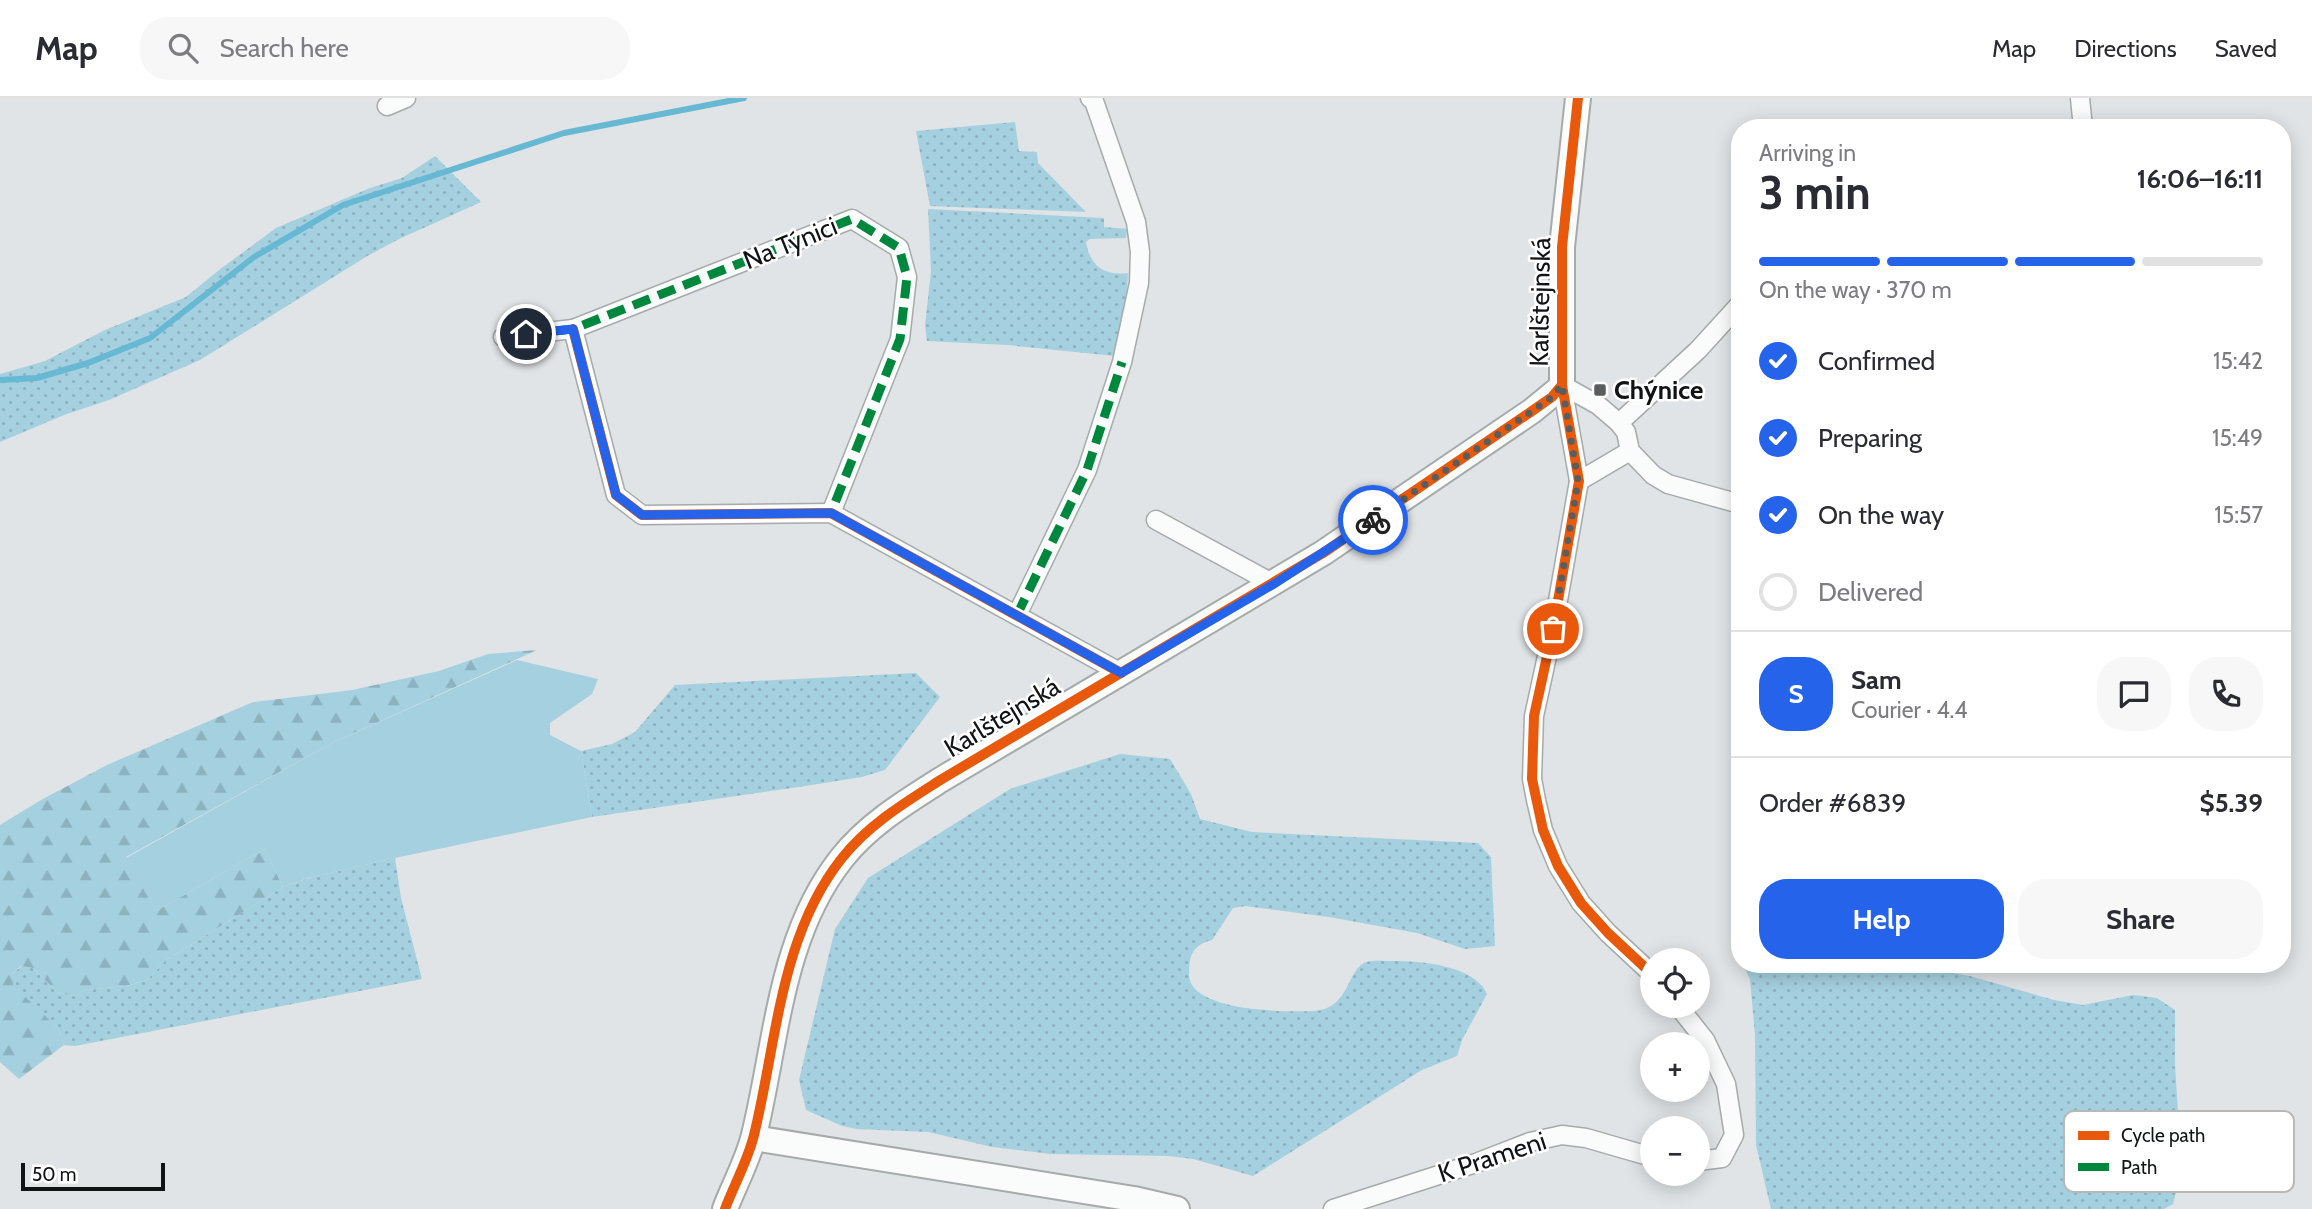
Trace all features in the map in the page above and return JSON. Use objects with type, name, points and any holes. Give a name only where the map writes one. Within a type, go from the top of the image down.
[{"type":"main road","name":"Karlštejnská","points":[[724,1209],[754,1138],[794,945],[820,890],[843,856],[860,838],[886,815],[942,779],[1274,584],[1408,497],[1552,397],[1562,385],[1562,247],[1578,98]]},
{"type":"main road","points":[[754,1138],[1134,1199],[1177,1209]]},
{"type":"street","points":[[387,106],[407,98]]},
{"type":"street","points":[[1017,615],[1087,470],[1122,362],[1139,283],[1140,253],[1136,222],[1094,101],[1090,98]]},
{"type":"street","points":[[2080,98],[2082,119]]},
{"type":"street","name":"Na Týnici","points":[[503,337],[573,329],[852,219],[899,248],[907,276],[900,340],[831,513]]},
{"type":"street","points":[[1619,422],[1698,350],[1731,314]]},
{"type":"street","points":[[573,329],[616,495],[642,515],[831,513],[1121,673]]},
{"type":"street","points":[[1562,385],[1598,405],[1619,422],[1626,432],[1630,451],[1643,466],[1668,484],[1731,502]]},
{"type":"street","points":[[1562,385],[1578,481],[1553,629],[1534,716],[1532,767],[1535,800],[1543,830],[1559,866],[1581,903],[1640,963]]},
{"type":"street","points":[[1578,481],[1630,451]]},
{"type":"street","points":[[1156,520],[1274,584]]},
{"type":"street","points":[[1688,1018],[1705,1040],[1726,1084],[1730,1104],[1734,1135],[1722,1158],[1710,1160]]},
{"type":"street","name":"K Prameni","points":[[1333,1209],[1476,1163],[1530,1142],[1562,1135],[1586,1138],[1640,1154]]},
{"type":"green space","points":[[1015,122],[1019,151],[1037,152],[1038,163],[1086,212],[930,206],[916,131]]},
{"type":"green space","points":[[435,156],[481,202],[369,255],[200,360],[109,400],[64,415],[0,442],[0,374],[45,361],[105,330],[186,297],[276,228],[370,188],[402,178]]},
{"type":"green space","points":[[928,209],[1104,218],[1104,227],[1127,229],[1126,238],[1090,239],[1086,242],[1091,257],[1100,268],[1112,273],[1128,273],[1126,308],[1115,356],[1007,345],[927,341],[925,325],[931,271]]},
{"type":"green space","points":[[537,650],[332,743],[126,857],[156,911],[265,849],[283,887],[165,961],[147,980],[126,986],[85,990],[74,996],[58,993],[33,968],[21,966],[12,974],[13,985],[58,1028],[64,1045],[19,1079],[0,1062],[0,825],[107,765],[253,702],[352,690],[439,671],[488,654]]},
{"type":"green space","points":[[517,660],[598,679],[592,694],[550,723],[550,735],[581,751],[592,817],[395,858],[308,878],[283,887],[265,849],[156,911],[126,858],[332,743]]},
{"type":"green space","points":[[916,673],[940,697],[885,770],[862,777],[592,817],[581,751],[612,744],[635,732],[675,685]]},
{"type":"green space","points":[[1120,754],[1170,759],[1191,794],[1200,819],[1252,832],[1478,843],[1491,857],[1495,946],[1465,949],[1417,933],[1329,917],[1245,906],[1233,908],[1212,940],[1195,949],[1189,968],[1190,981],[1198,991],[1211,999],[1246,1008],[1285,1011],[1315,1011],[1335,1003],[1355,972],[1366,962],[1417,962],[1459,971],[1480,984],[1487,994],[1462,1040],[1457,1056],[1422,1070],[1253,1176],[1193,1159],[1169,1156],[1051,1154],[992,1147],[928,1132],[857,1129],[842,1126],[806,1110],[799,1080],[835,929],[868,878],[1010,789]]},
{"type":"green space","points":[[395,858],[401,898],[422,979],[75,1046],[64,1045],[58,1028],[12,985],[12,974],[22,966],[33,968],[58,993],[74,996],[85,990],[127,986],[147,980],[165,961],[283,887],[312,877]]},
{"type":"green space","points":[[1747,973],[1954,973],[2054,1000],[2083,1005],[2133,995],[2157,998],[2175,1010],[2178,1111],[2064,1111],[2064,1192],[2176,1192],[2173,1204],[2164,1209],[1771,1209],[1756,1145],[1755,1035]]},
{"type":"waterway","points":[[0,380],[37,378],[88,363],[150,338],[254,257],[343,205],[564,133],[744,98]]},
{"type":"marked path","points":[[503,337],[573,329],[852,219],[899,248],[907,277],[900,339],[831,513]]},
{"type":"marked path","points":[[1017,615],[1087,470],[1122,362]]},
{"type":"cycle path","points":[[1578,98],[1562,247],[1562,385],[1579,481],[1553,629],[1534,716],[1532,779],[1543,830],[1558,866],[1581,903],[1640,963]]},
{"type":"cycle path","points":[[573,329],[616,495],[642,515],[831,513],[1121,673]]},
{"type":"cycle path","points":[[725,1209],[751,1144],[783,990],[805,921],[821,888],[842,858],[864,835],[889,814],[942,779],[1323,553],[1552,397],[1562,385]]},
{"type":"way so far","points":[[1373,520],[1552,397],[1562,385],[1578,481],[1553,629]]},
{"type":"place","name":"Chýnice","points":[[1600,390]]},
{"type":"route","points":[[526,334],[573,329],[616,495],[642,515],[831,513],[1121,673],[1274,584],[1373,520]]}]
